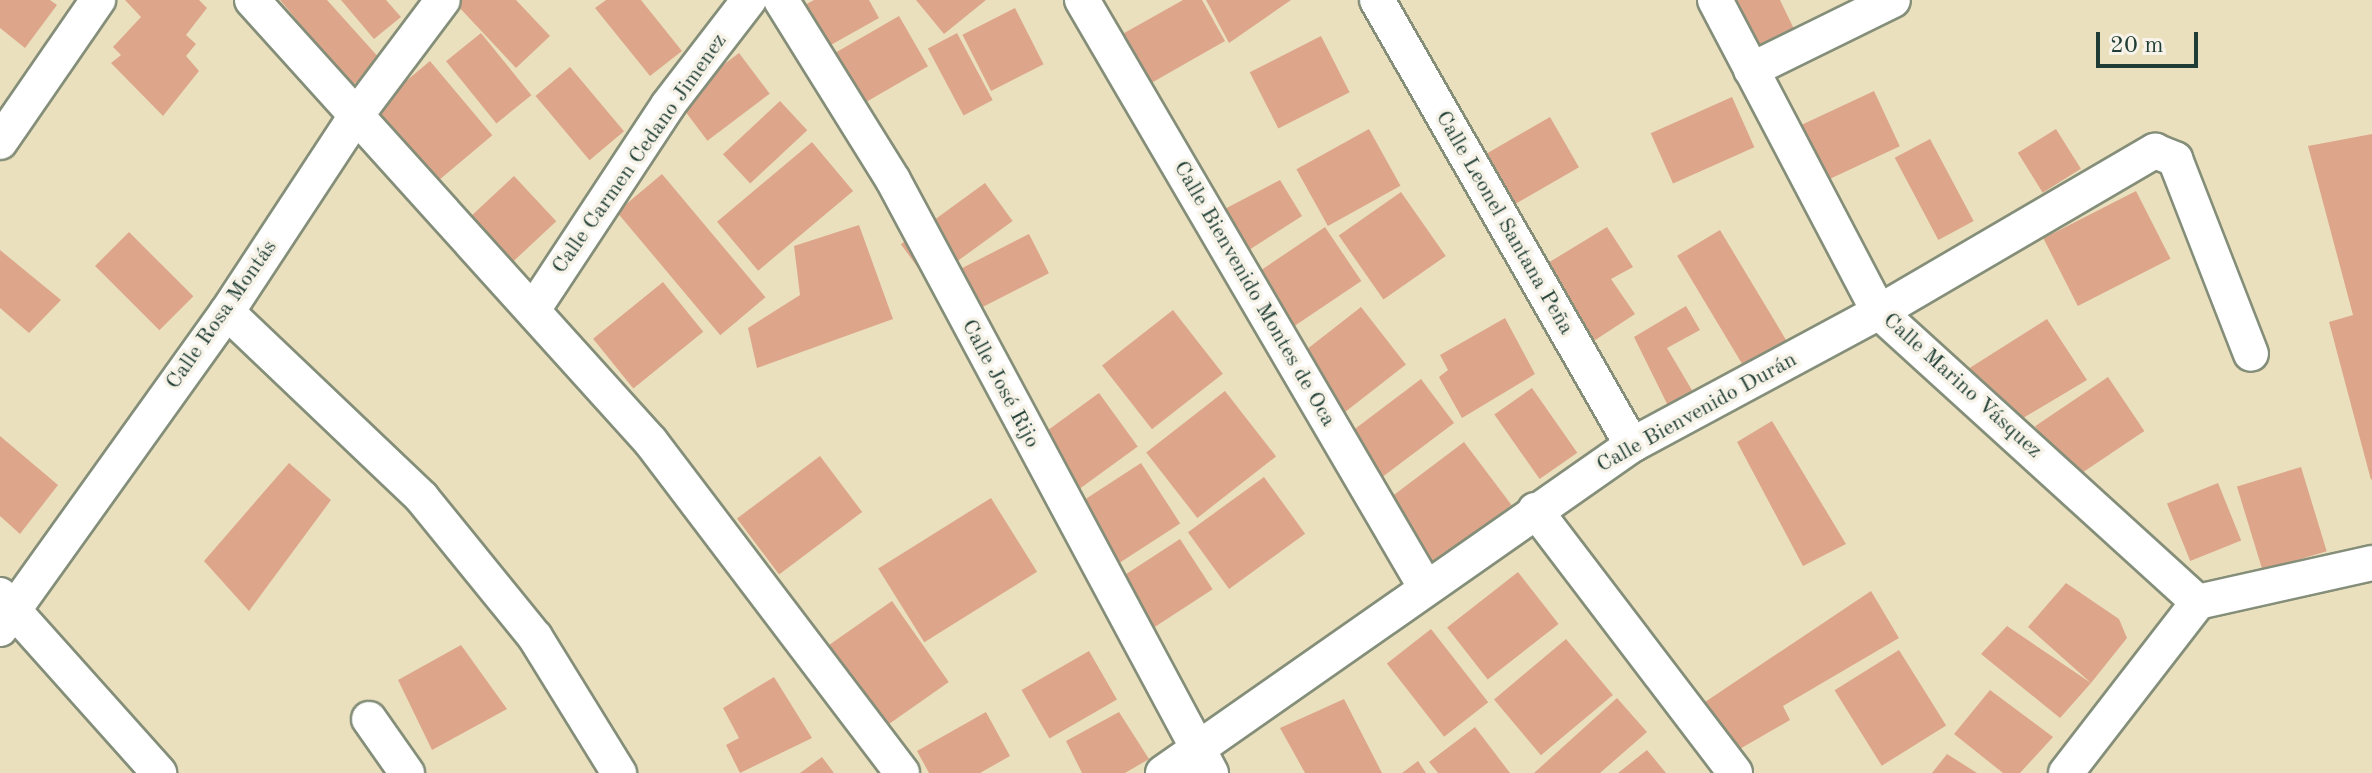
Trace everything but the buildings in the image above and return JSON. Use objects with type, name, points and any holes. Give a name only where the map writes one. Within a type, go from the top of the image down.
[{"type":"street","points":[[0,142],[98,0]]},
{"type":"street","points":[[252,0],[661,455],[902,773]]},
{"type":"street","name":"Calle Rosa Montás","points":[[5,610],[227,312],[355,117],[443,0]]},
{"type":"street","name":"Calle Carmen Cedano Jimenez","points":[[533,310],[668,105],[749,0]]},
{"type":"street","name":"Calle José Rijo","points":[[781,0],[893,180],[1204,762]]},
{"type":"street","name":"Calle Bienvenido Montes de Oca","points":[[1082,0],[1426,588]]},
{"type":"street","name":"Calle Leonel Santana Peña","points":[[1377,0],[1632,445]]},
{"type":"street","name":"Calle Marino Vásquez","points":[[1715,0],[1879,312],[2198,602]]},
{"type":"street","points":[[1751,70],[1893,0]]},
{"type":"street","name":"Calle Bienvenido Durán","points":[[1163,773],[1204,762],[1426,588],[1632,445],[1879,312],[2155,151],[2175,159],[2251,354]]},
{"type":"street","points":[[227,312],[422,498],[535,637],[619,773]]},
{"type":"street","points":[[1535,510],[1735,773]]},
{"type":"street","points":[[2066,773],[2198,602],[2372,563]]},
{"type":"street","points":[[5,610],[159,773]]},
{"type":"street","points":[[369,719],[407,773]]}]
